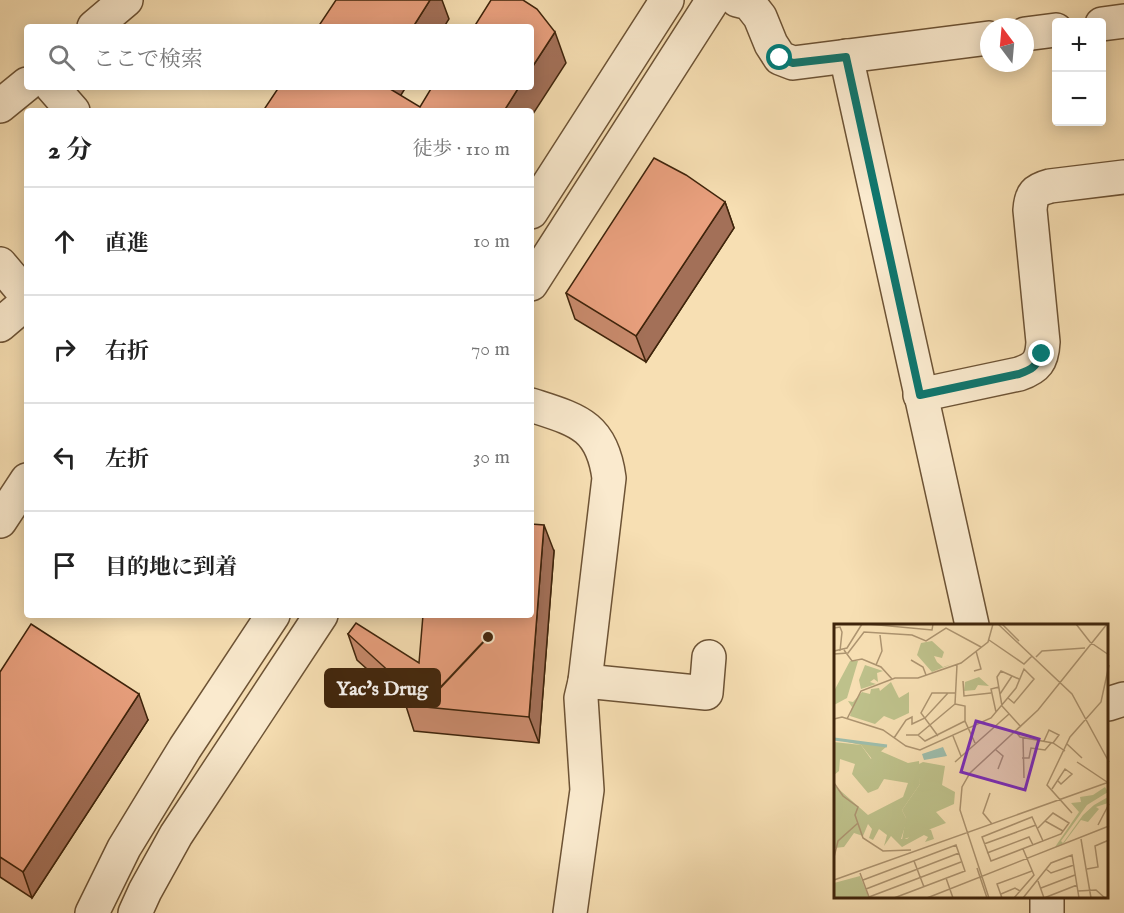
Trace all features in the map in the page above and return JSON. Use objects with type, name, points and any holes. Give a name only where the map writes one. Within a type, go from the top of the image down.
[{"type":"street","points":[[98,24],[126,0]]},
{"type":"street","points":[[534,207],[667,0]]},
{"type":"street","points":[[534,279],[713,0]]},
{"type":"street","points":[[737,0],[749,3],[760,17],[771,44],[780,58],[793,63],[980,40]]},
{"type":"street","points":[[1106,23],[1124,21]]},
{"type":"street","points":[[1034,33],[1052,31]]},
{"type":"street","points":[[846,57],[972,624]]},
{"type":"street","points":[[0,106],[24,86]]},
{"type":"street","points":[[55,90],[70,108]]},
{"type":"street","points":[[920,395],[1031,370],[1042,354],[1043,342],[1030,201],[1034,194],[1050,186],[1124,177]]},
{"type":"street","points":[[0,264],[24,292]]},
{"type":"street","points":[[0,325],[24,305]]},
{"type":"street","points":[[534,406],[576,420],[586,428],[596,438],[602,450],[609,478],[608,575],[583,689],[586,790],[570,913]]},
{"type":"street","points":[[0,521],[24,485]]},
{"type":"street","points":[[92,913],[124,848],[185,748],[271,618]]},
{"type":"street","points":[[135,913],[176,835],[319,618]]},
{"type":"street","points":[[583,689],[706,693],[709,657]]},
{"type":"street","points":[[1109,703],[1124,699]]},
{"type":"building","points":[[336,0],[430,0],[415,24],[320,24]]},
{"type":"building","points":[[491,0],[523,0],[537,9],[555,32],[534,64],[534,24],[476,24]]},
{"type":"building","points":[[277,90],[392,90],[420,107],[430,90],[517,90],[506,108],[265,108]]},
{"type":"building","points":[[654,158],[686,175],[725,202],[636,336],[566,293]]},
{"type":"building","points":[[534,524],[544,525],[529,717],[405,705],[405,686],[348,634],[356,623],[419,663],[423,618],[534,618]]},
{"type":"building","points":[[31,624],[139,694],[23,872],[0,857],[0,672]]},
{"type":"place","name":"Yac's Drug","points":[[488,637]]},
{"type":"route","points":[[780,58],[793,63],[846,57],[920,395],[1031,370],[1042,354]]}]
